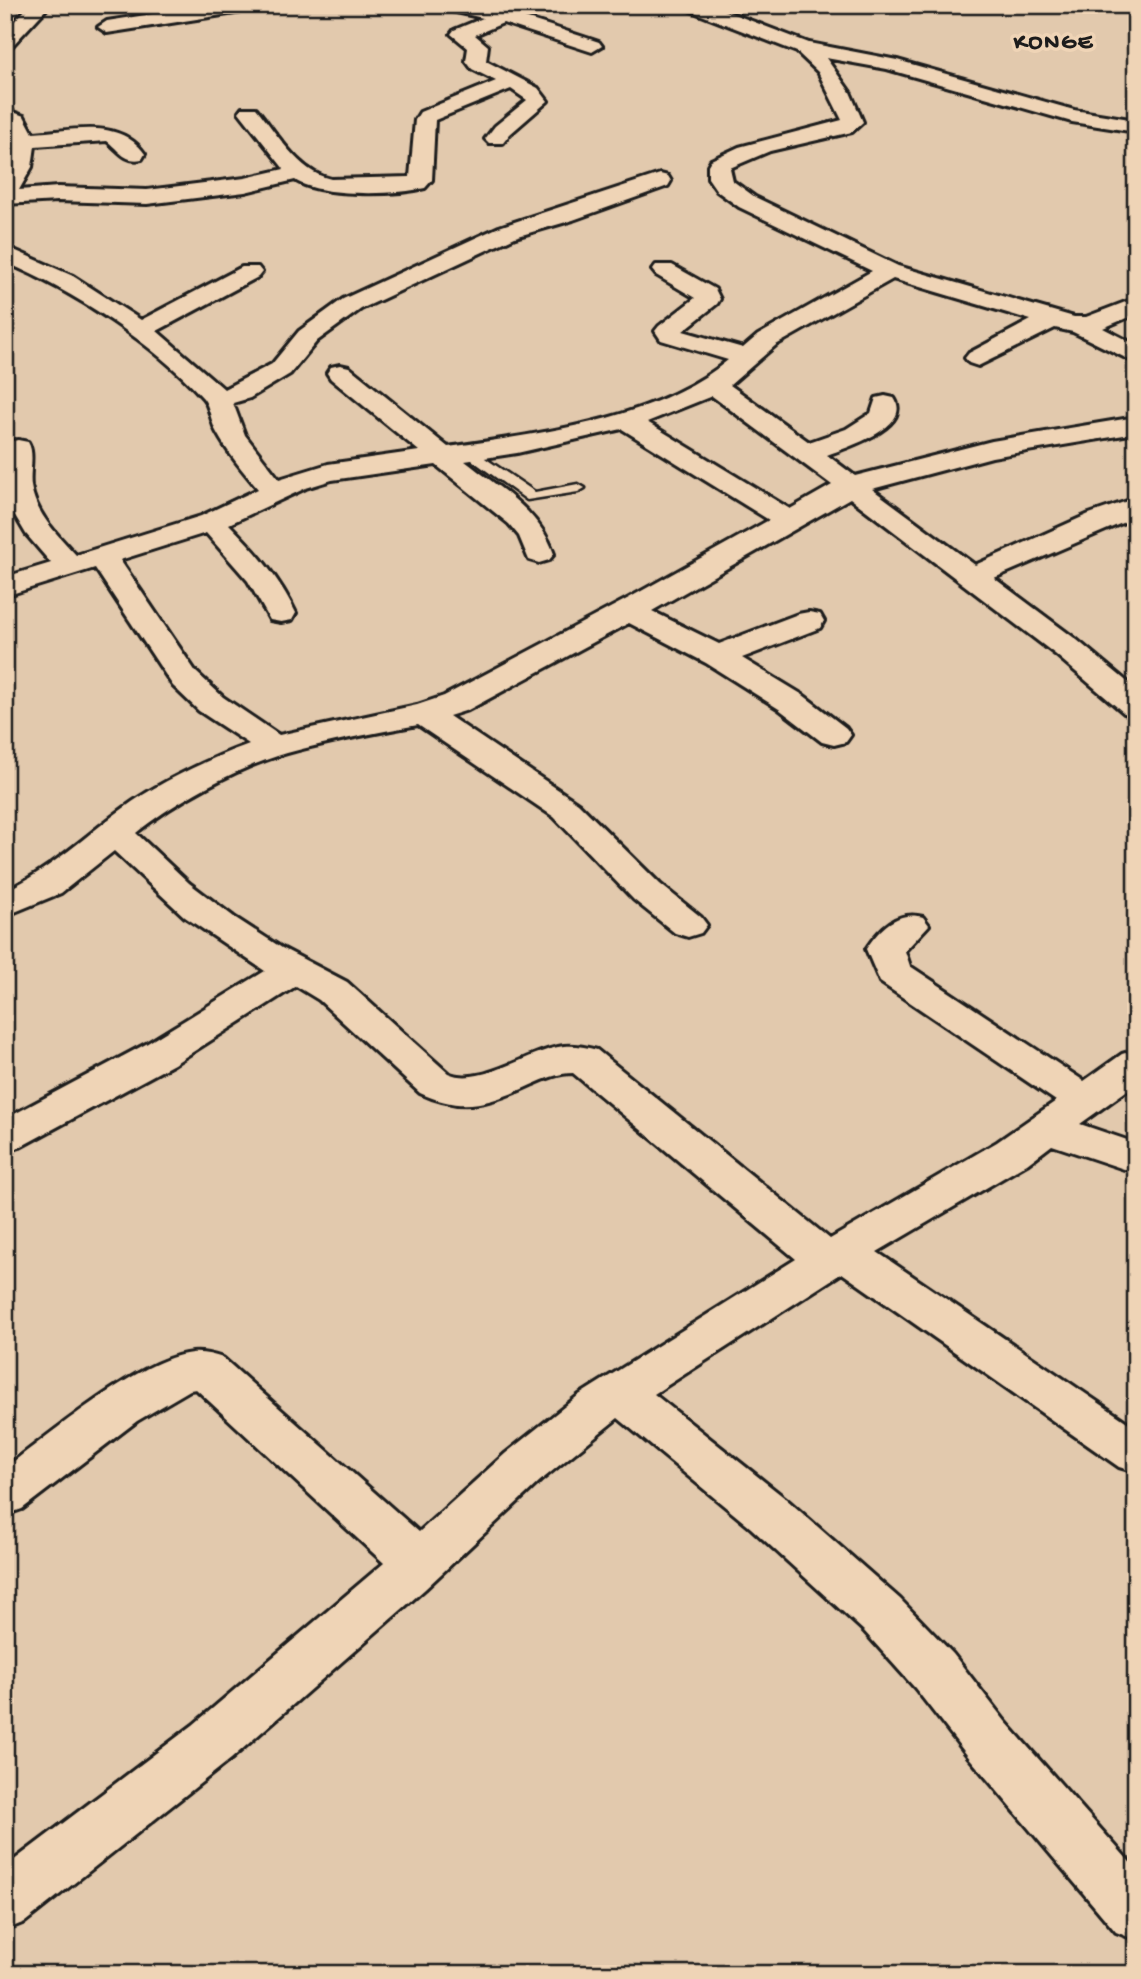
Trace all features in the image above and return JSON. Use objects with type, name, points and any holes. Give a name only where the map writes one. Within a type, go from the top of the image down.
[{"type":"street","points":[[5,42],[41,5]]},
{"type":"street","points":[[107,27],[248,5]]},
{"type":"street","points":[[450,5],[502,17],[592,46]]},
{"type":"street","points":[[693,5],[804,48],[890,64],[1072,116],[1136,126]]},
{"type":"street","points":[[496,139],[502,130],[538,101],[531,92],[480,65],[477,61],[478,46],[461,34],[502,17]]},
{"type":"street","points":[[804,48],[826,69],[841,92],[852,124],[741,154],[719,165],[719,178],[725,186],[747,202],[890,271],[1080,326],[1136,355]]},
{"type":"street","points":[[249,112],[297,172],[312,182],[331,186],[417,183],[421,180],[427,116],[512,82]]},
{"type":"street","points":[[5,115],[17,120],[25,140],[19,175],[5,195]]},
{"type":"street","points":[[25,140],[107,135],[116,137],[134,154]]},
{"type":"street","points":[[5,195],[147,197],[245,185],[297,172]]},
{"type":"street","points":[[58,194],[75,177]]},
{"type":"street","points":[[219,399],[241,392],[281,369],[307,336],[352,304],[507,232],[565,215],[660,181]]},
{"type":"street","points":[[5,253],[94,298],[142,329],[219,399],[219,412],[248,459],[275,492]]},
{"type":"street","points":[[664,270],[706,294],[708,299],[668,331],[670,335],[747,357]]},
{"type":"street","points":[[5,587],[211,522],[275,492],[328,472],[517,445],[626,420],[714,385],[767,340],[890,271]]},
{"type":"street","points":[[142,329],[250,272]]},
{"type":"street","points":[[1080,326],[1136,305]]},
{"type":"street","points":[[978,358],[1053,319]]},
{"type":"street","points":[[340,373],[456,455],[519,518],[533,535],[539,554]]},
{"type":"street","points":[[714,385],[1066,647],[1136,706]]},
{"type":"street","points":[[806,453],[873,426],[884,416],[885,404]]},
{"type":"street","points":[[626,420],[788,520]]},
{"type":"street","points":[[5,905],[48,886],[115,831],[174,791],[234,761],[274,746],[424,714],[456,703],[628,611],[851,486],[945,458],[1024,440],[1136,425]]},
{"type":"street","points":[[18,448],[18,495],[22,506],[34,527],[71,568]]},
{"type":"street","points":[[972,577],[1099,520],[1136,507]]},
{"type":"street","points":[[1099,520],[1136,539]]},
{"type":"street","points":[[211,522],[239,549],[276,601],[281,613]]},
{"type":"street","points":[[103,557],[184,679],[211,705],[274,746]]},
{"type":"street","points":[[628,611],[717,656],[791,702],[834,734]]},
{"type":"street","points":[[717,656],[809,621]]},
{"type":"street","points":[[424,714],[566,810],[647,892],[688,925]]},
{"type":"street","points":[[115,831],[149,870],[184,899],[257,951],[317,980],[333,991],[434,1083],[450,1092],[469,1093],[559,1060],[583,1060],[836,1256],[1136,1453]]},
{"type":"street","points":[[910,925],[886,949],[893,973],[1065,1115],[1136,1158]]},
{"type":"street","points":[[5,1137],[160,1054],[294,970]]},
{"type":"street","points":[[5,1902],[212,1742],[419,1563],[523,1467],[619,1392],[1065,1115],[1136,1064]]},
{"type":"street","points":[[5,1496],[120,1408],[182,1374],[207,1371],[419,1563]]},
{"type":"street","points":[[619,1392],[768,1513],[882,1615],[934,1671],[986,1738],[1136,1912]]},
{"type":"lane","points":[[456,455],[532,498],[578,488]]},
{"type":"district","name":"KONGE","points":[[1054,40]]}]
